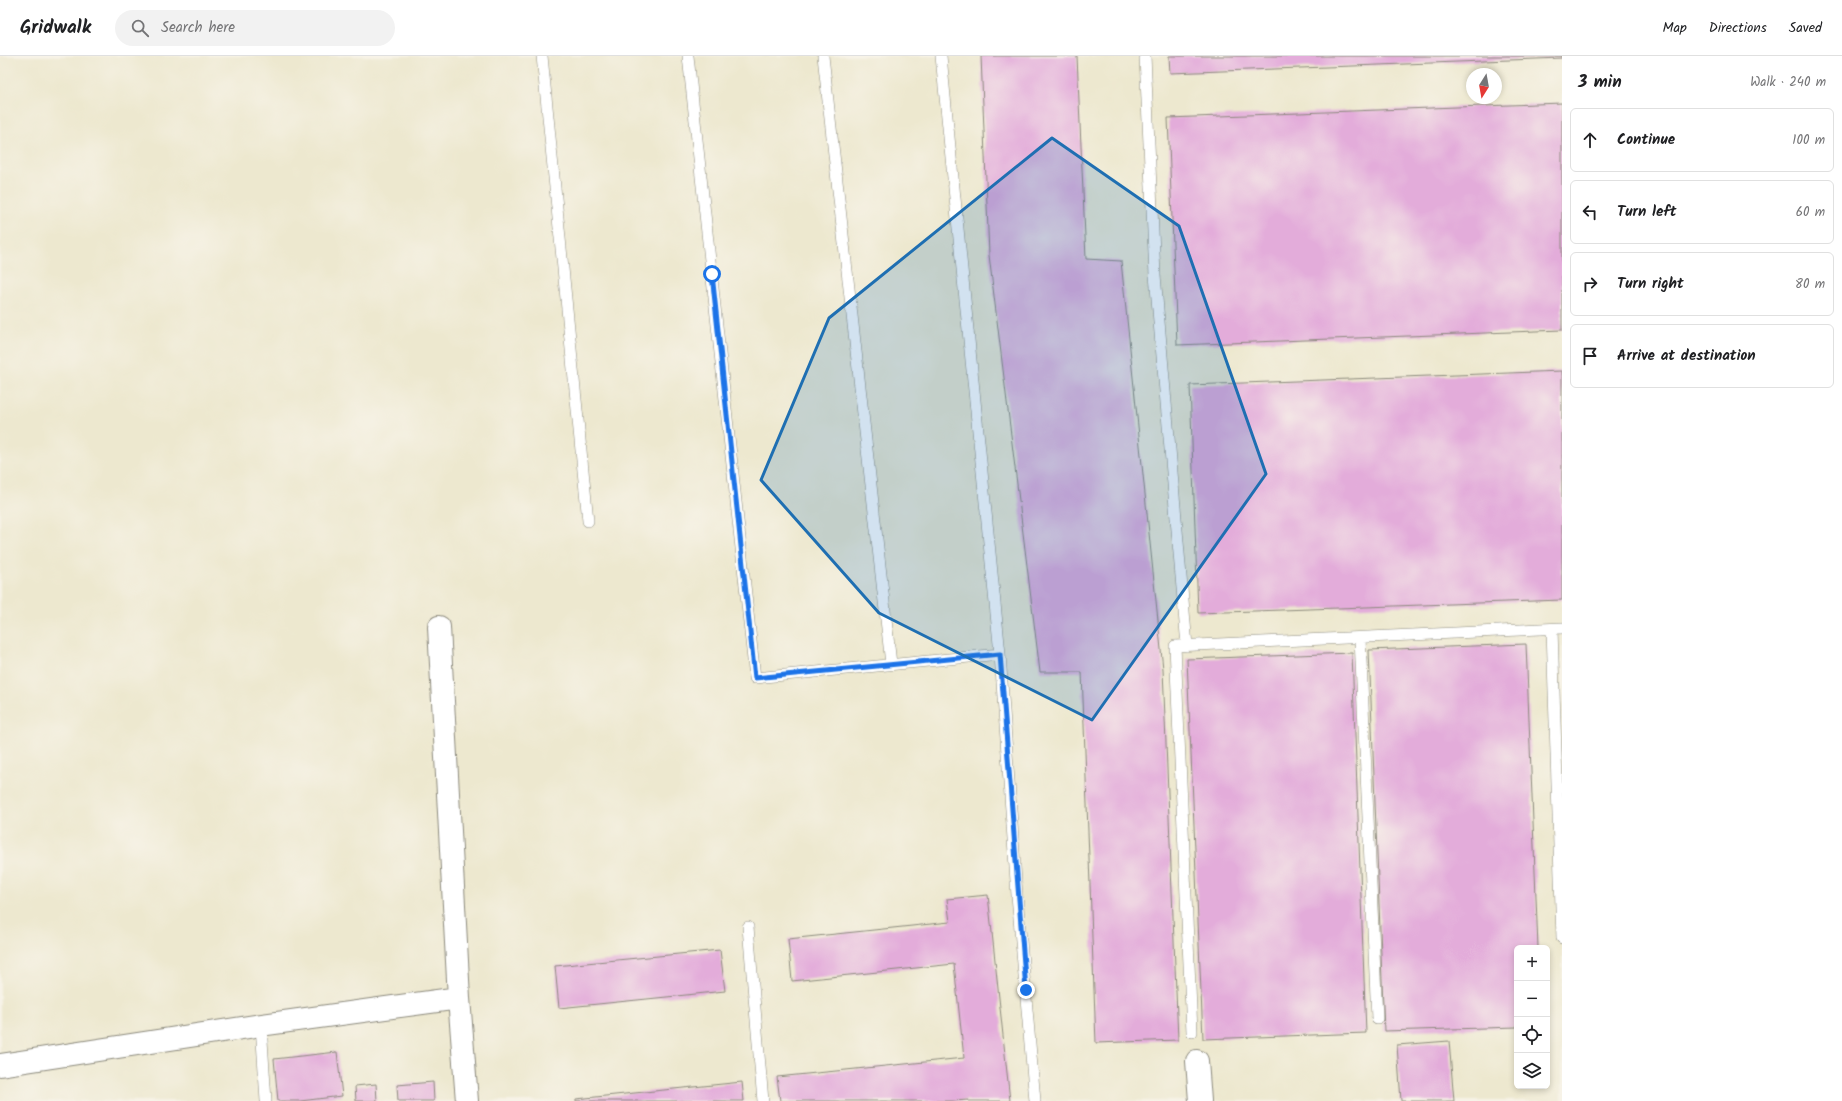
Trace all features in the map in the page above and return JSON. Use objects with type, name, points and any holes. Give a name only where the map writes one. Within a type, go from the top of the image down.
[{"type":"street","points":[[439,627],[459,998],[467,1101]]},
{"type":"street","points":[[0,1065],[261,1025],[459,998]]},
{"type":"street","points":[[1197,1061],[1200,1101]]},
{"type":"lane","points":[[542,56],[588,521]]},
{"type":"lane","points":[[688,56],[755,678],[1000,654]]},
{"type":"lane","points":[[823,56],[891,664]]},
{"type":"lane","points":[[941,56],[1000,654],[1017,895],[1035,1101]]},
{"type":"lane","points":[[1145,56],[1155,275],[1187,646]]},
{"type":"lane","points":[[1192,1032],[1175,646],[1557,628],[1562,938]]},
{"type":"lane","points":[[1360,638],[1377,1019]]},
{"type":"lane","points":[[748,927],[763,1101]]},
{"type":"lane","points":[[261,1025],[266,1101]]},
{"type":"highlighted area","points":[[1052,138],[1179,226],[1266,474],[1092,720],[879,613],[761,480],[829,318]]},
{"type":"building","points":[[981,56],[1077,56],[1086,259],[1121,261],[1163,669],[1178,1040],[1096,1043],[1082,672],[1040,672],[989,255]]},
{"type":"building","points":[[1169,56],[1562,56],[1562,58],[1170,73]]},
{"type":"building","points":[[1562,103],[1562,330],[1177,345],[1168,118]]},
{"type":"building","points":[[1562,371],[1562,600],[1198,613],[1190,385]]},
{"type":"building","points":[[1526,644],[1538,945],[1514,945],[1514,1027],[1384,1031],[1369,650]]},
{"type":"building","points":[[1352,653],[1366,1033],[1203,1039],[1187,659]]},
{"type":"building","points":[[988,895],[1010,1101],[780,1101],[777,1077],[964,1058],[954,964],[792,981],[788,939],[950,922],[947,899]]},
{"type":"building","points":[[720,950],[725,991],[559,1008],[555,966]]},
{"type":"building","points":[[1449,1041],[1454,1101],[1401,1101],[1397,1045]]},
{"type":"building","points":[[337,1052],[342,1096],[300,1101],[278,1101],[274,1059]]},
{"type":"building","points":[[433,1082],[434,1101],[398,1101],[397,1085]]},
{"type":"building","points":[[742,1082],[744,1101],[576,1101],[576,1099]]},
{"type":"building","points":[[376,1084],[377,1101],[356,1101],[355,1086]]},
{"type":"route","points":[[712,274],[755,678],[1000,654],[1017,895],[1026,990]]}]
